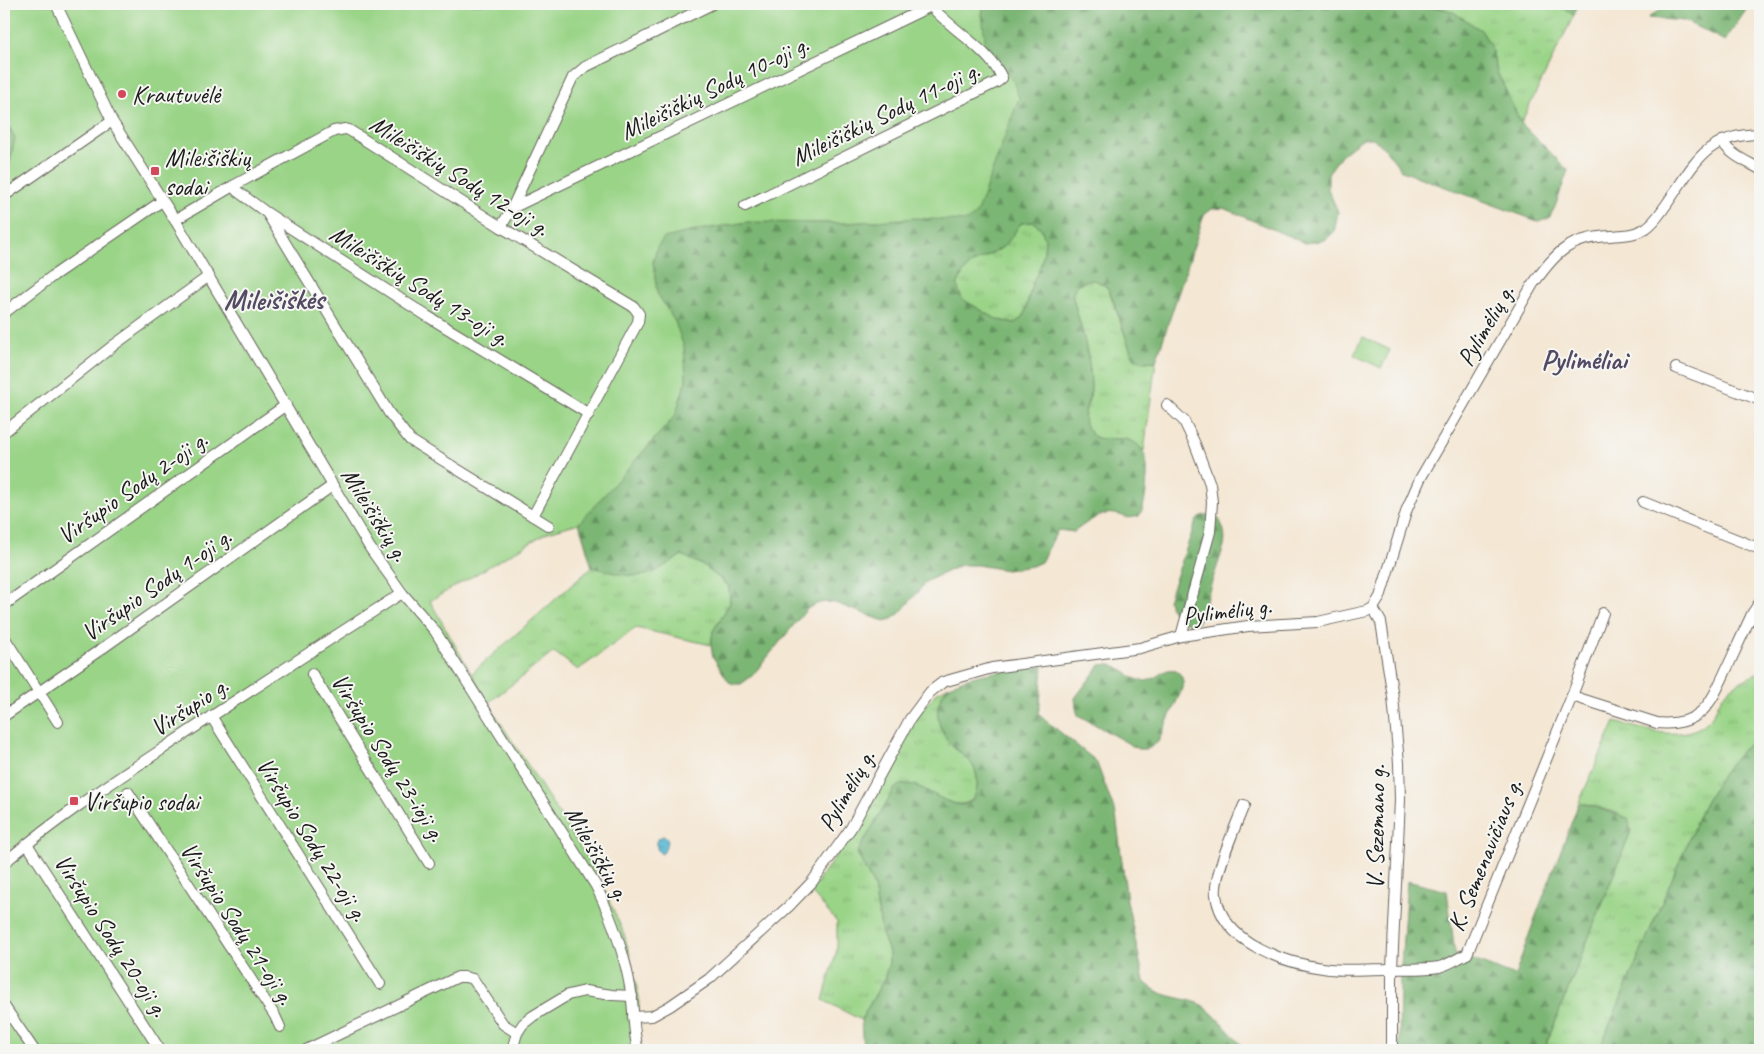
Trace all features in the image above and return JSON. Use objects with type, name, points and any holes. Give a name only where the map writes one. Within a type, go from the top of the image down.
[{"type":"street","name":"Mileišiškių g.","points":[[56,4],[112,122],[209,276],[332,486],[370,548],[402,593],[423,615],[444,645],[596,886],[616,929],[623,950],[632,996],[638,1050]]},
{"type":"street","points":[[501,227],[512,208],[569,85],[578,72],[712,4]]},
{"type":"street","name":"Mileišiškių Sodų 10-oji g.","points":[[512,208],[931,4]]},
{"type":"street","name":"Mileišiškių Sodų 11-oji g.","points":[[745,206],[1002,78],[998,69],[941,17],[931,4]]},
{"type":"street","points":[[4,196],[112,122]]},
{"type":"street","name":"Mileišiškių Sodų 12-oji g.","points":[[175,220],[334,131],[349,130],[501,227],[634,307],[639,314],[638,322],[589,414]]},
{"type":"street","name":"Pylimėlių g.","points":[[633,1017],[652,1016],[670,1006],[709,978],[789,906],[806,888],[852,828],[910,719],[930,692],[943,682],[992,668],[1140,648],[1181,636],[1248,626],[1318,622],[1374,608],[1380,597],[1407,509],[1420,479],[1533,284],[1564,248],[1591,236],[1625,235],[1646,228],[1659,214],[1701,154],[1722,141],[1735,136],[1760,134]]},
{"type":"street","points":[[1722,141],[1732,154],[1760,169]]},
{"type":"street","name":"Mileišiškių Sodų 13-oji g.","points":[[233,186],[267,213],[426,316],[589,414]]},
{"type":"street","points":[[4,313],[54,275],[162,201]]},
{"type":"street","points":[[267,213],[389,413],[410,440],[549,526]]},
{"type":"street","points":[[4,432],[107,351],[209,276]]},
{"type":"street","points":[[1676,368],[1760,400]]},
{"type":"street","name":"Viršupio Sodų 2-oji g.","points":[[4,605],[286,405]]},
{"type":"street","points":[[1167,405],[1184,421],[1195,444],[1210,484],[1212,502],[1210,532],[1181,636]]},
{"type":"street","points":[[533,516],[589,414]]},
{"type":"street","name":"Viršupio Sodų 1-oji g.","points":[[4,716],[332,486]]},
{"type":"street","points":[[1643,502],[1760,549]]},
{"type":"street","name":"Viršupio g.","points":[[4,863],[26,844],[105,787],[402,593]]},
{"type":"street","points":[[1572,696],[1657,723],[1669,724],[1693,718],[1714,696],[1752,614],[1760,602]]},
{"type":"street","name":"V. Sezemano g.","points":[[1374,608],[1381,622],[1399,763],[1400,800],[1392,968],[1392,1050]]},
{"type":"street","name":"K. Semenavičiaus g.","points":[[1244,805],[1216,879],[1216,893],[1218,908],[1226,922],[1249,943],[1292,963],[1330,969],[1440,966],[1467,954],[1604,613]]},
{"type":"street","points":[[4,637],[58,722]]},
{"type":"street","name":"Viršupio Sodų 23-ioji g.","points":[[312,674],[429,863]]},
{"type":"street","name":"Viršupio Sodų 22-oji g.","points":[[211,716],[380,984]]},
{"type":"street","name":"Viršupio Sodų 21-oji g.","points":[[128,792],[275,1016],[280,1027]]},
{"type":"street","name":"Viršupio Sodų 20-oji g.","points":[[26,844],[160,1050]]},
{"type":"street","points":[[306,1050],[458,977],[473,979],[503,1024],[517,1033]]},
{"type":"street","points":[[512,1050],[517,1033],[523,1024],[533,1016],[576,992],[585,991],[632,996]]},
{"type":"street","points":[[4,1006],[34,1050]]},
{"type":"green space","points":[[4,4],[985,4],[982,14],[986,48],[1013,81],[1019,98],[975,215],[967,221],[915,218],[846,223],[747,222],[664,238],[657,247],[653,262],[657,293],[675,322],[684,347],[686,380],[675,416],[579,523],[548,532],[430,601],[488,703],[598,875],[624,934],[630,955],[639,998],[637,1050],[4,1050],[4,188],[15,138],[4,116]]},
{"type":"green space","points":[[985,4],[1429,4],[1453,12],[1481,30],[1491,46],[1497,72],[1521,123],[1568,170],[1555,207],[1549,218],[1540,222],[1402,171],[1386,150],[1373,138],[1363,138],[1341,155],[1328,174],[1328,189],[1338,212],[1334,232],[1325,240],[1305,243],[1223,208],[1212,209],[1204,215],[1156,361],[1143,362],[1135,359],[1106,286],[1094,280],[1082,282],[1072,294],[1091,375],[1091,387],[1084,418],[1085,423],[1090,433],[1098,438],[1131,441],[1143,452],[1147,463],[1146,486],[1144,502],[1139,516],[1128,518],[1115,514],[1104,514],[1074,532],[1058,530],[1041,562],[1032,566],[1007,570],[977,565],[961,565],[927,581],[900,613],[892,619],[884,621],[835,603],[823,602],[813,605],[807,609],[752,676],[741,684],[734,684],[729,682],[713,657],[711,645],[713,631],[730,603],[729,586],[704,566],[682,555],[655,572],[640,576],[624,575],[592,567],[579,523],[675,416],[686,380],[684,347],[675,322],[657,293],[653,262],[657,247],[664,238],[747,222],[846,223],[915,218],[980,204],[1002,144],[993,56],[985,46],[983,37],[983,7]],"holes":[[[1033,222],[1041,228],[1045,239],[1044,252],[1040,268],[1033,281],[1024,316],[1015,323],[998,320],[962,299],[957,286],[961,277],[971,265],[1004,246],[1021,223]]]},
{"type":"green space","points":[[1429,4],[1557,4],[1574,15],[1521,123],[1497,72],[1491,46],[1453,12]]},
{"type":"green space","points":[[1557,4],[1579,4],[1574,15]]},
{"type":"green space","points":[[1666,4],[1750,4],[1725,41],[1685,21],[1648,18]]},
{"type":"green space","points":[[4,116],[15,138],[4,188]]},
{"type":"green space","points":[[1033,222],[1041,228],[1045,239],[1044,252],[1040,268],[1033,281],[1024,316],[1015,323],[998,320],[962,299],[957,286],[966,270],[977,261],[1004,246],[1021,223]]},
{"type":"green space","points":[[1089,279],[1096,280],[1108,288],[1131,352],[1144,362],[1156,361],[1144,451],[1128,440],[1098,439],[1088,432],[1085,426],[1084,420],[1091,388],[1091,376],[1072,294],[1076,286]]},
{"type":"green space","points":[[1363,337],[1390,350],[1381,368],[1354,355]]},
{"type":"green space","points":[[1207,515],[1219,519],[1224,532],[1225,542],[1200,617],[1197,623],[1192,625],[1176,616],[1168,600],[1196,521],[1201,516]]},
{"type":"green space","points":[[682,555],[704,566],[729,586],[730,603],[713,631],[711,645],[636,628],[578,670],[554,652],[488,703],[472,673],[592,567],[632,575],[654,572]]},
{"type":"green space","points":[[1109,664],[1143,681],[1153,679],[1170,670],[1174,670],[1181,676],[1183,687],[1158,742],[1148,749],[1138,749],[1078,715],[1075,698],[1100,665]]},
{"type":"green space","points":[[1043,666],[1039,715],[1096,761],[1116,815],[1127,901],[1144,981],[1150,987],[1163,994],[1204,1006],[1246,1050],[863,1050],[861,1020],[884,979],[889,963],[889,952],[882,934],[874,887],[857,853],[894,789],[900,785],[912,784],[956,804],[964,804],[971,801],[974,797],[977,787],[977,776],[973,766],[966,757],[950,744],[939,724],[939,702],[946,689],[959,681],[969,678],[1008,670]]},
{"type":"green space","points":[[1760,672],[1760,735],[1742,751],[1726,770],[1712,790],[1701,811],[1599,1050],[1544,1050],[1631,831],[1617,813],[1579,802],[1615,722],[1663,733],[1688,732],[1699,728],[1708,721],[1727,690]]},
{"type":"green space","points":[[949,686],[941,696],[948,739],[953,748],[966,757],[975,768],[977,789],[973,798],[966,803],[958,804],[939,798],[913,784],[857,852],[874,887],[882,934],[889,952],[889,963],[884,979],[861,1020],[823,1000],[837,950],[837,922],[810,891],[859,825],[918,715],[936,693]]},
{"type":"green space","points":[[1760,735],[1760,1050],[1599,1050],[1701,811],[1712,790],[1726,770],[1742,751]]},
{"type":"green space","points":[[1579,802],[1628,818],[1631,831],[1544,1050],[1399,1050],[1400,981],[1407,881],[1447,891],[1455,953],[1515,976]]},
{"type":"water","points":[[663,836],[667,839],[662,854],[657,849],[657,844],[659,838]]},
{"type":"place","name":"Krautuvėlė","points":[[122,94]]},
{"type":"place","name":"Mileišiškių sodai","points":[[155,171]]},
{"type":"place","name":"Viršupio sodai","points":[[74,801]]},
{"type":"district","name":"Mileišiškės","points":[[274,299]]},
{"type":"district","name":"Pylimėliai","points":[[1584,359]]}]
